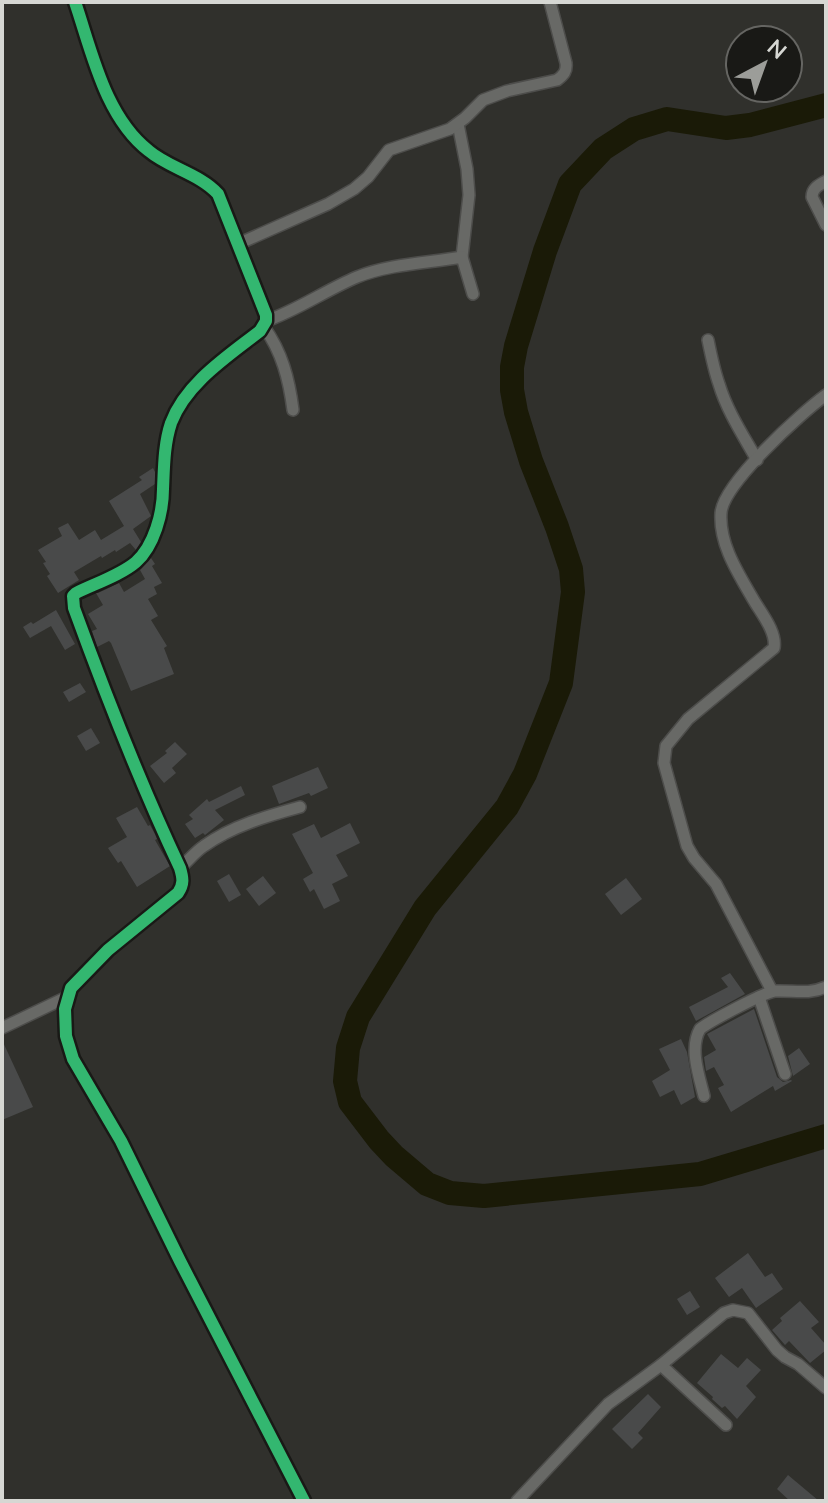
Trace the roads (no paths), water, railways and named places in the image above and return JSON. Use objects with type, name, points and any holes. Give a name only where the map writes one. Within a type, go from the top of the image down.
[{"type":"street","points":[[75,2],[98,70],[131,134],[150,152],[215,190],[266,315],[265,324],[285,367],[293,410]]},
{"type":"street","points":[[238,244],[309,214],[346,193],[368,177],[389,150],[450,129],[483,100],[507,91],[557,80],[567,69],[550,2]]},
{"type":"street","points":[[458,124],[469,195],[462,257],[473,294]]},
{"type":"street","points":[[825,218],[812,192],[826,181]]},
{"type":"street","points":[[304,1501],[121,1141],[69,1048],[65,1009],[71,988],[96,961],[178,893],[183,878],[103,689],[74,608],[73,596],[128,568],[143,555],[161,511],[166,443],[171,423],[179,407],[203,378],[265,324],[356,278],[375,271],[462,257]]},
{"type":"street","points":[[708,340],[718,384],[757,460]]},
{"type":"street","points":[[772,991],[716,884],[687,846],[664,763],[666,746],[688,719],[774,648],[769,628],[728,554],[722,530],[722,505],[728,492],[757,460],[798,418],[826,395]]},
{"type":"street","points":[[180,868],[201,848],[232,830],[300,807]]},
{"type":"street","points":[[704,1096],[696,1061],[697,1034],[706,1024],[772,991],[804,993],[826,987]]},
{"type":"street","points":[[2,1028],[67,997]]},
{"type":"street","points":[[759,997],[785,1074]]},
{"type":"street","points":[[517,1501],[608,1404],[724,1313],[739,1310],[748,1313],[777,1350],[826,1388]]},
{"type":"street","points":[[661,1365],[726,1425]]},
{"type":"waterway","points":[[826,105],[750,125],[726,128],[667,119],[634,129],[603,149],[570,184],[545,251],[512,367],[516,412],[571,569],[573,592],[561,683],[525,774],[507,807],[425,908],[358,1017],[348,1048],[345,1081],[350,1102],[379,1140],[427,1184],[450,1193],[484,1196],[700,1174],[826,1136]]}]
